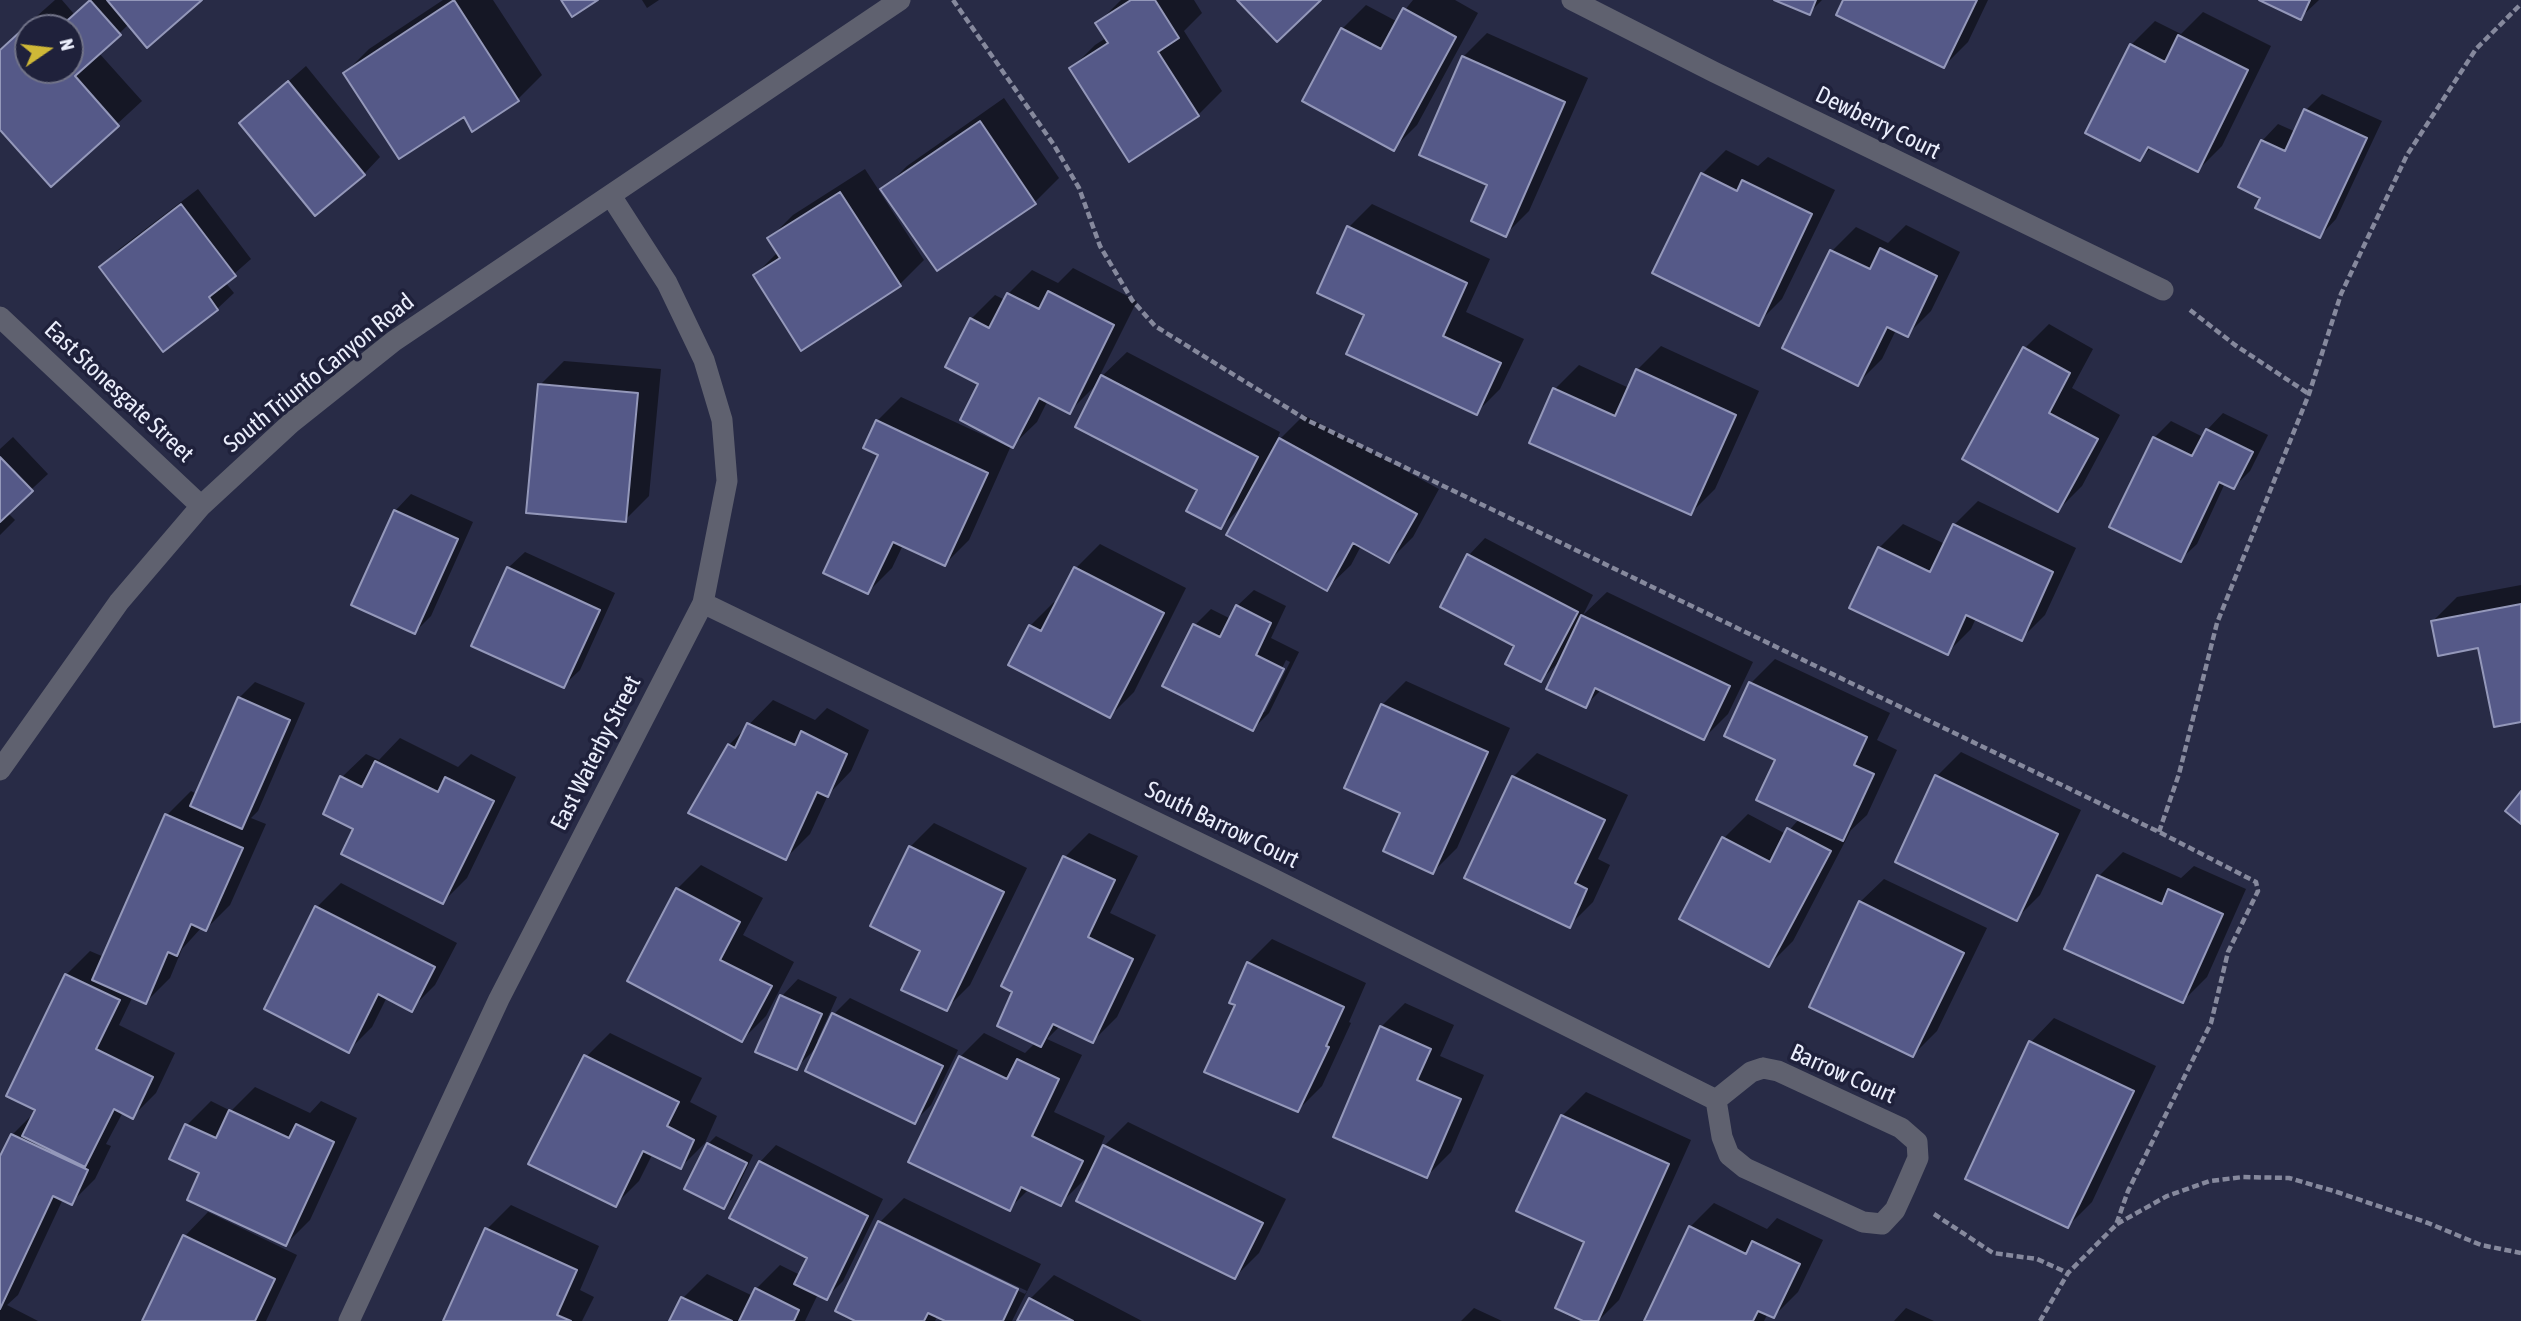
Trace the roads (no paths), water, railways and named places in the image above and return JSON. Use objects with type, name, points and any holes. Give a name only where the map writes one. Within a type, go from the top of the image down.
[{"type":"street","name":"South Triunfo Canyon Road","points":[[0,770],[119,602],[201,506],[291,423],[394,341],[900,0]]},
{"type":"street","name":"Dewberry Court","points":[[1572,0],[1726,78],[2163,289]]},
{"type":"street","name":"East Waterby Street","points":[[349,1321],[499,999],[703,603],[727,481],[722,420],[704,360],[667,283],[611,196]]},
{"type":"street","name":"East Stonesgate Street","points":[[0,317],[201,506]]},
{"type":"street","name":"South Barrow Court","points":[[703,603],[1268,876],[1716,1100]]},
{"type":"street","name":"Barrow Court","points":[[1763,1068],[1778,1072],[1901,1129],[1917,1142],[1918,1158],[1895,1210],[1882,1224],[1863,1222],[1745,1167],[1728,1155],[1716,1100],[1751,1072],[1763,1068]]}]
